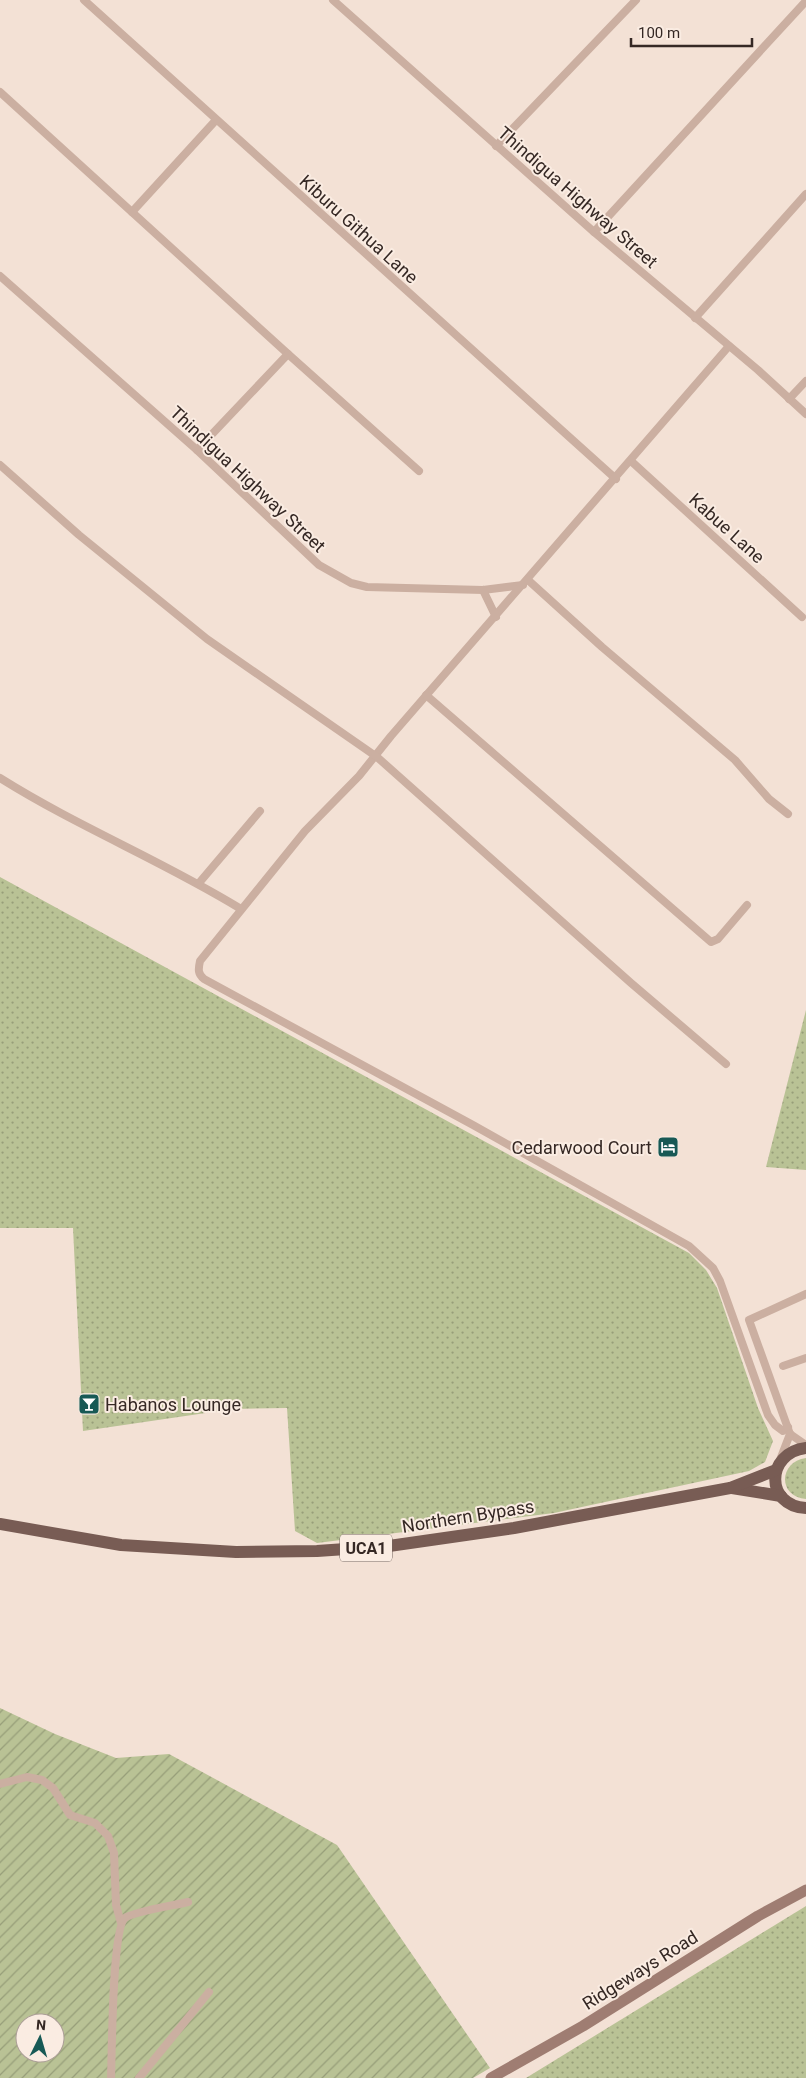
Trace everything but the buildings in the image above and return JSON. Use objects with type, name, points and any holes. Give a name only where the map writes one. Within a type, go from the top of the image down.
[{"type":"main road","points":[[805,1510],[790,1504],[781,1496],[776,1483],[777,1468],[789,1453],[806,1446]]},
{"type":"main road","name":"UCA1","points":[[730,1488],[777,1468]]},
{"type":"main road","name":"UCA1","points":[[730,1488],[781,1496]]},
{"type":"main road","name":"Northern Bypass","points":[[0,1524],[106,1543],[139,1546],[236,1552],[317,1552],[389,1546],[514,1528],[730,1488]]},
{"type":"street","name":"Kiburu Githua Lane","points":[[84,0],[616,479]]},
{"type":"street","name":"Thindigua Highway Street","points":[[333,0],[594,232],[806,414]]},
{"type":"street","points":[[496,146],[636,0]]},
{"type":"street","points":[[594,232],[806,1]]},
{"type":"street","points":[[0,92],[419,471]]},
{"type":"street","points":[[132,212],[216,120]]},
{"type":"street","points":[[695,318],[806,194]]},
{"type":"street","name":"Thindigua Highway Street","points":[[0,276],[197,450],[319,565],[333,575],[367,588],[483,590],[526,583]]},
{"type":"street","points":[[729,346],[526,583],[426,695],[376,757],[305,831],[200,961],[199,974],[204,980],[449,1112],[689,1246],[708,1262],[720,1281],[768,1415],[779,1429],[783,1431],[789,1430]]},
{"type":"street","points":[[197,450],[288,354]]},
{"type":"street","points":[[789,399],[806,381]]},
{"type":"street","name":"Kabue Lane","points":[[631,461],[802,617]]},
{"type":"street","points":[[0,465],[79,535],[207,639],[376,757],[631,983],[726,1064]]},
{"type":"street","points":[[526,583],[735,760],[769,799],[788,814]]},
{"type":"street","points":[[483,590],[496,617]]},
{"type":"street","points":[[426,695],[711,942],[718,939],[746,906]]},
{"type":"street","points":[[0,778],[32,798],[199,883],[241,909]]},
{"type":"street","points":[[199,883],[260,811]]},
{"type":"street","points":[[806,1294],[750,1320],[789,1430],[806,1446]]},
{"type":"street","points":[[783,1366],[806,1358]]},
{"type":"street","points":[[777,1468],[789,1430]]},
{"type":"street","points":[[0,1784],[27,1776],[42,1780],[53,1788],[70,1815],[95,1823],[108,1836],[114,1853],[116,1904],[121,1923],[116,1956],[111,2078]]},
{"type":"street","name":"Ridgeways Road","points":[[491,2078],[584,2026],[758,1916],[806,1890]]},
{"type":"street","points":[[121,1923],[129,1916],[188,1902]]},
{"type":"street","points":[[139,2078],[209,1992]]},
{"type":"green space","points":[[0,877],[689,1253],[706,1270],[717,1288],[758,1408],[773,1441],[765,1462],[749,1471],[554,1513],[317,1543],[295,1531],[287,1408],[233,1409],[83,1431],[73,1228],[0,1228]]},
{"type":"green space","points":[[806,1010],[806,1170],[766,1167]]},
{"type":"green space","points":[[806,1458],[806,1499],[797,1497],[790,1492],[786,1486],[785,1479],[786,1472],[790,1466]]},
{"type":"green space","points":[[0,1708],[55,1734],[116,1758],[169,1754],[337,1845],[490,2068],[473,2078],[0,2078]]},
{"type":"green space","points":[[806,1906],[806,2078],[526,2078]]},
{"type":"place","name":"Cedarwood Court","points":[[668,1147]]},
{"type":"place","name":"Habanos Lounge","points":[[89,1404]]}]
